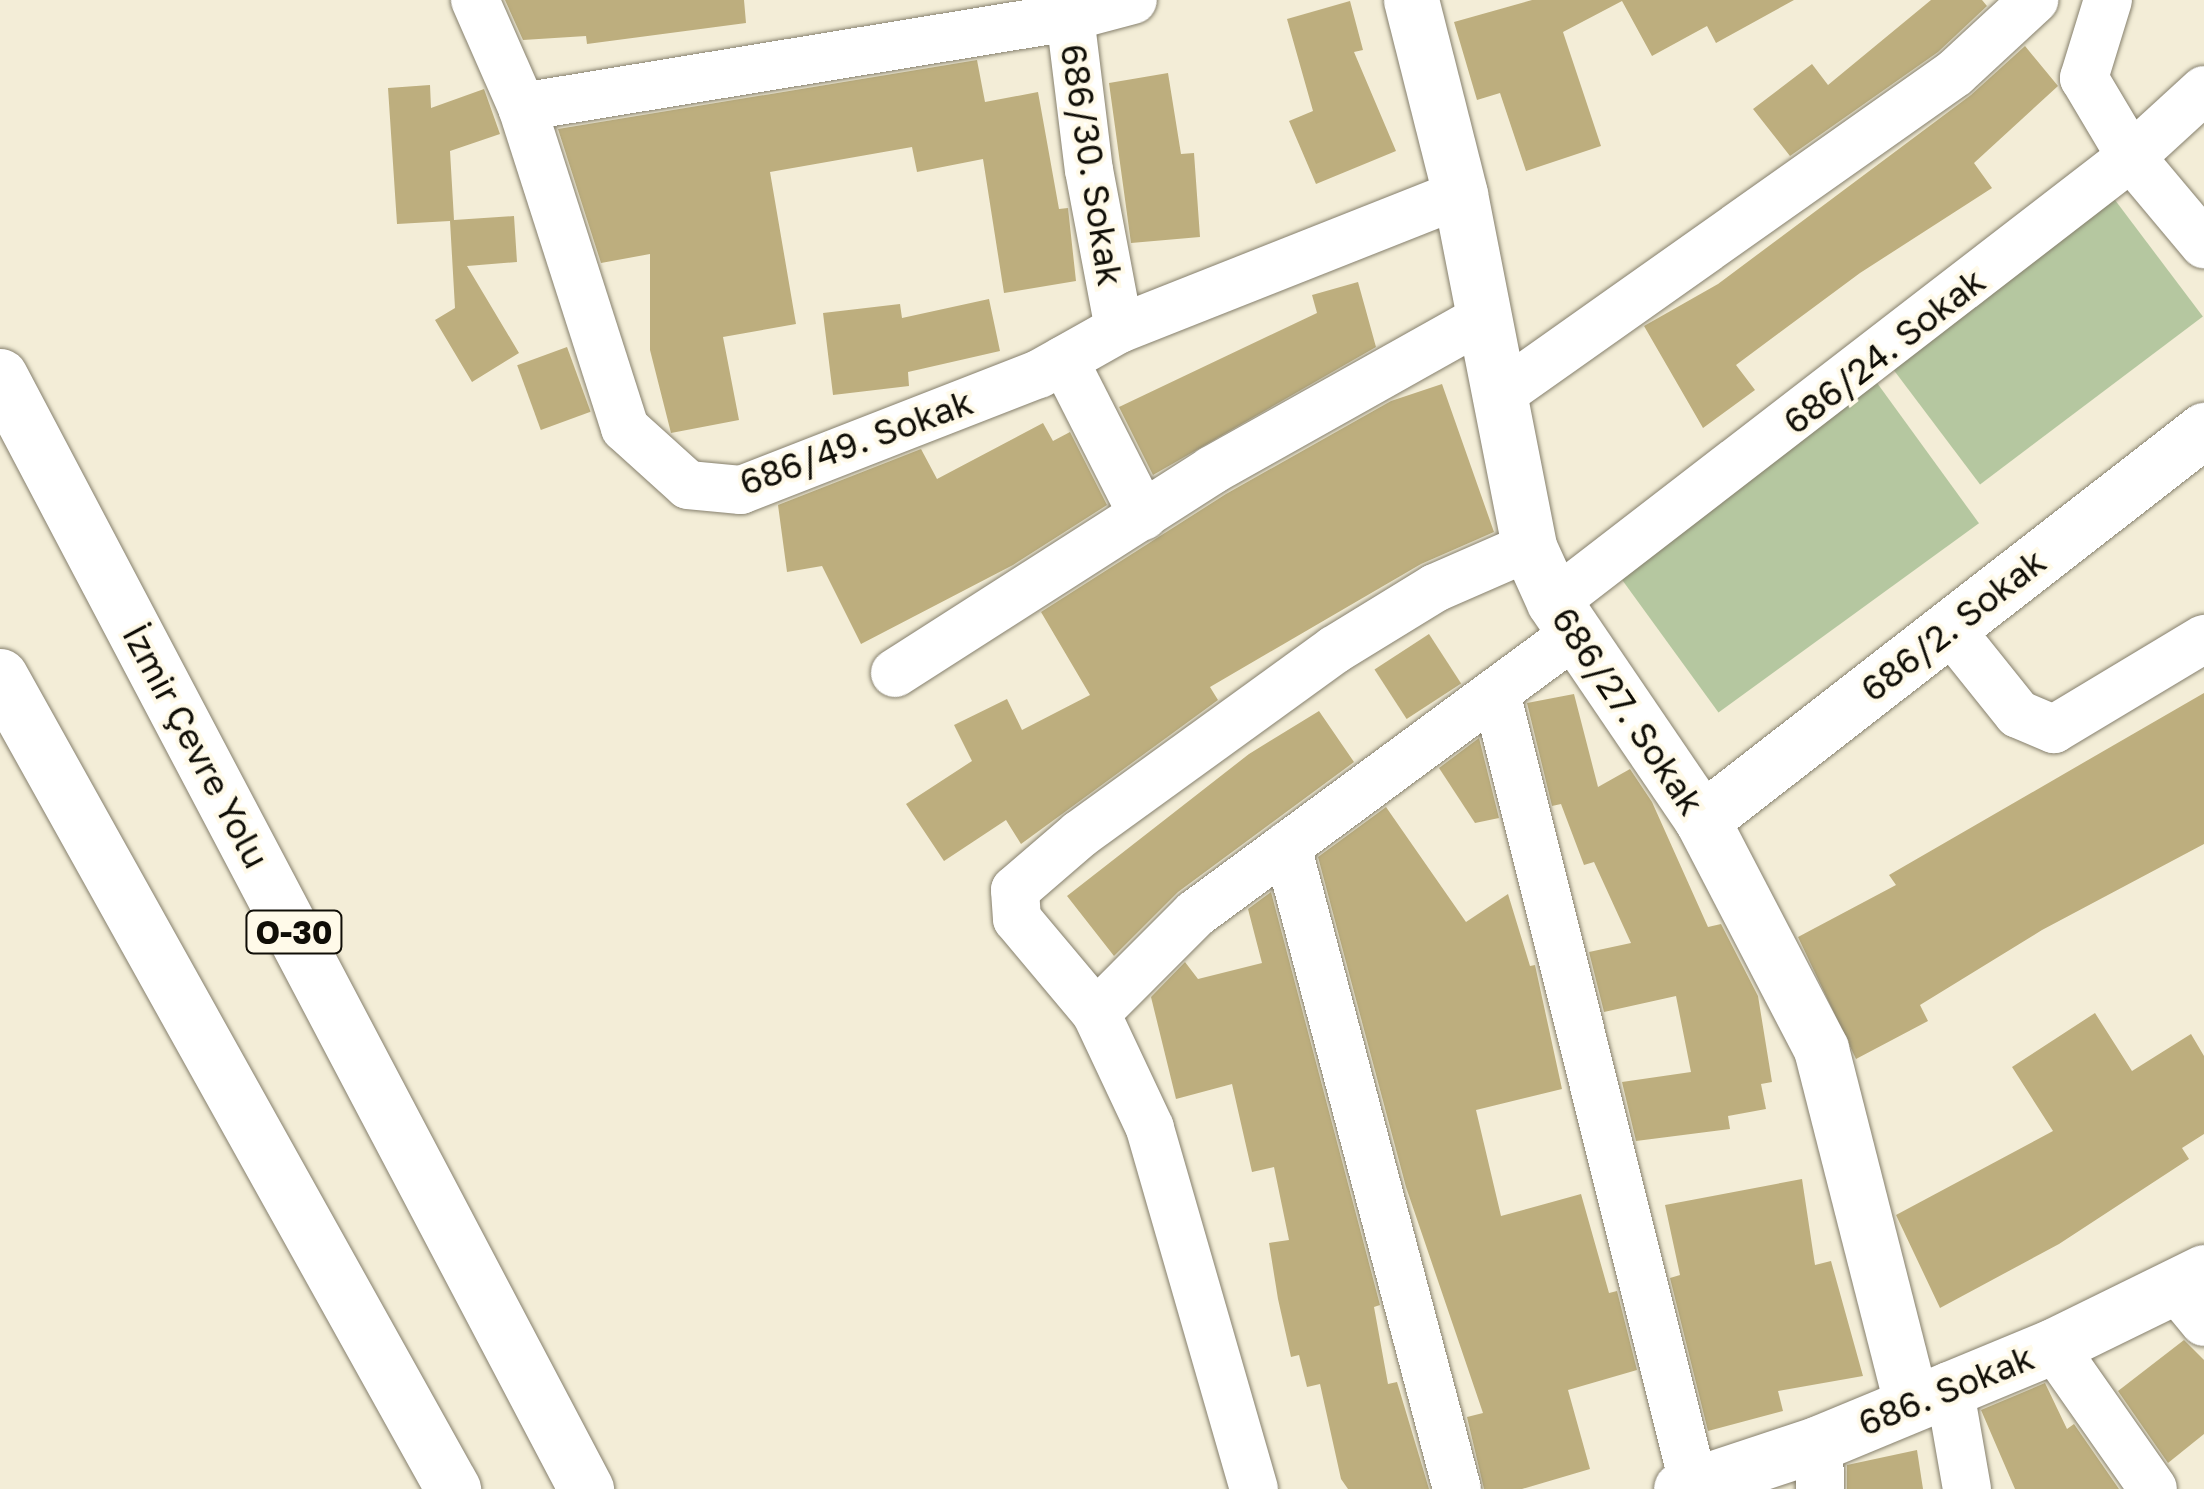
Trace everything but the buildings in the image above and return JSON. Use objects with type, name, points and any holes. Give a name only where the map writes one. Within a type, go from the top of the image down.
[{"type":"main road","name":"686/27. Sokak","points":[[1411,0],[1460,194],[1529,548],[1566,617],[1702,820],[1821,1049],[1930,1393]]},
{"type":"main road","name":"İzmir Çevre Yolu","points":[[0,376],[586,1489]]},
{"type":"main road","name":"686/2. Sokak","points":[[1702,820],[2204,430]]},
{"type":"main road","points":[[0,676],[453,1489]]},
{"type":"main road","name":"686. Sokak","points":[[1687,1486],[1819,1466],[1930,1393],[2195,1294]]},
{"type":"street","name":"686/49. Sokak","points":[[475,0],[522,107],[625,428],[688,485],[741,490],[1064,360],[1119,329],[1460,194]]},
{"type":"street","points":[[522,107],[1133,0]]},
{"type":"street","points":[[1501,394],[1955,73],[2034,0]]},
{"type":"street","points":[[2108,0],[2084,78],[2131,158],[2204,244]]},
{"type":"street","name":"686/30. Sokak","points":[[1069,9],[1119,329]]},
{"type":"street","name":"686/24. Sokak","points":[[1096,1013],[1195,914],[1497,697],[1566,617],[2131,158],[2204,90]]},
{"type":"street","points":[[894,673],[1212,470],[1482,318]]},
{"type":"street","points":[[1064,360],[1144,516]]},
{"type":"street","points":[[1254,1489],[1150,1128],[1096,1013],[1017,919],[1015,890],[1080,834],[1334,650],[1435,588],[1529,548]]},
{"type":"street","points":[[1949,628],[2018,714],[2054,729],[2204,640]]},
{"type":"street","points":[[1497,697],[1687,1486]]},
{"type":"street","points":[[1287,846],[1457,1489]]},
{"type":"street","points":[[2054,1346],[2153,1489]]},
{"type":"street","points":[[1930,1393],[1967,1489]]},
{"type":"green space","points":[[2112,196],[2203,317],[1980,485],[1889,364]]},
{"type":"green space","points":[[1872,376],[1979,523],[1718,713],[1611,565]]}]
